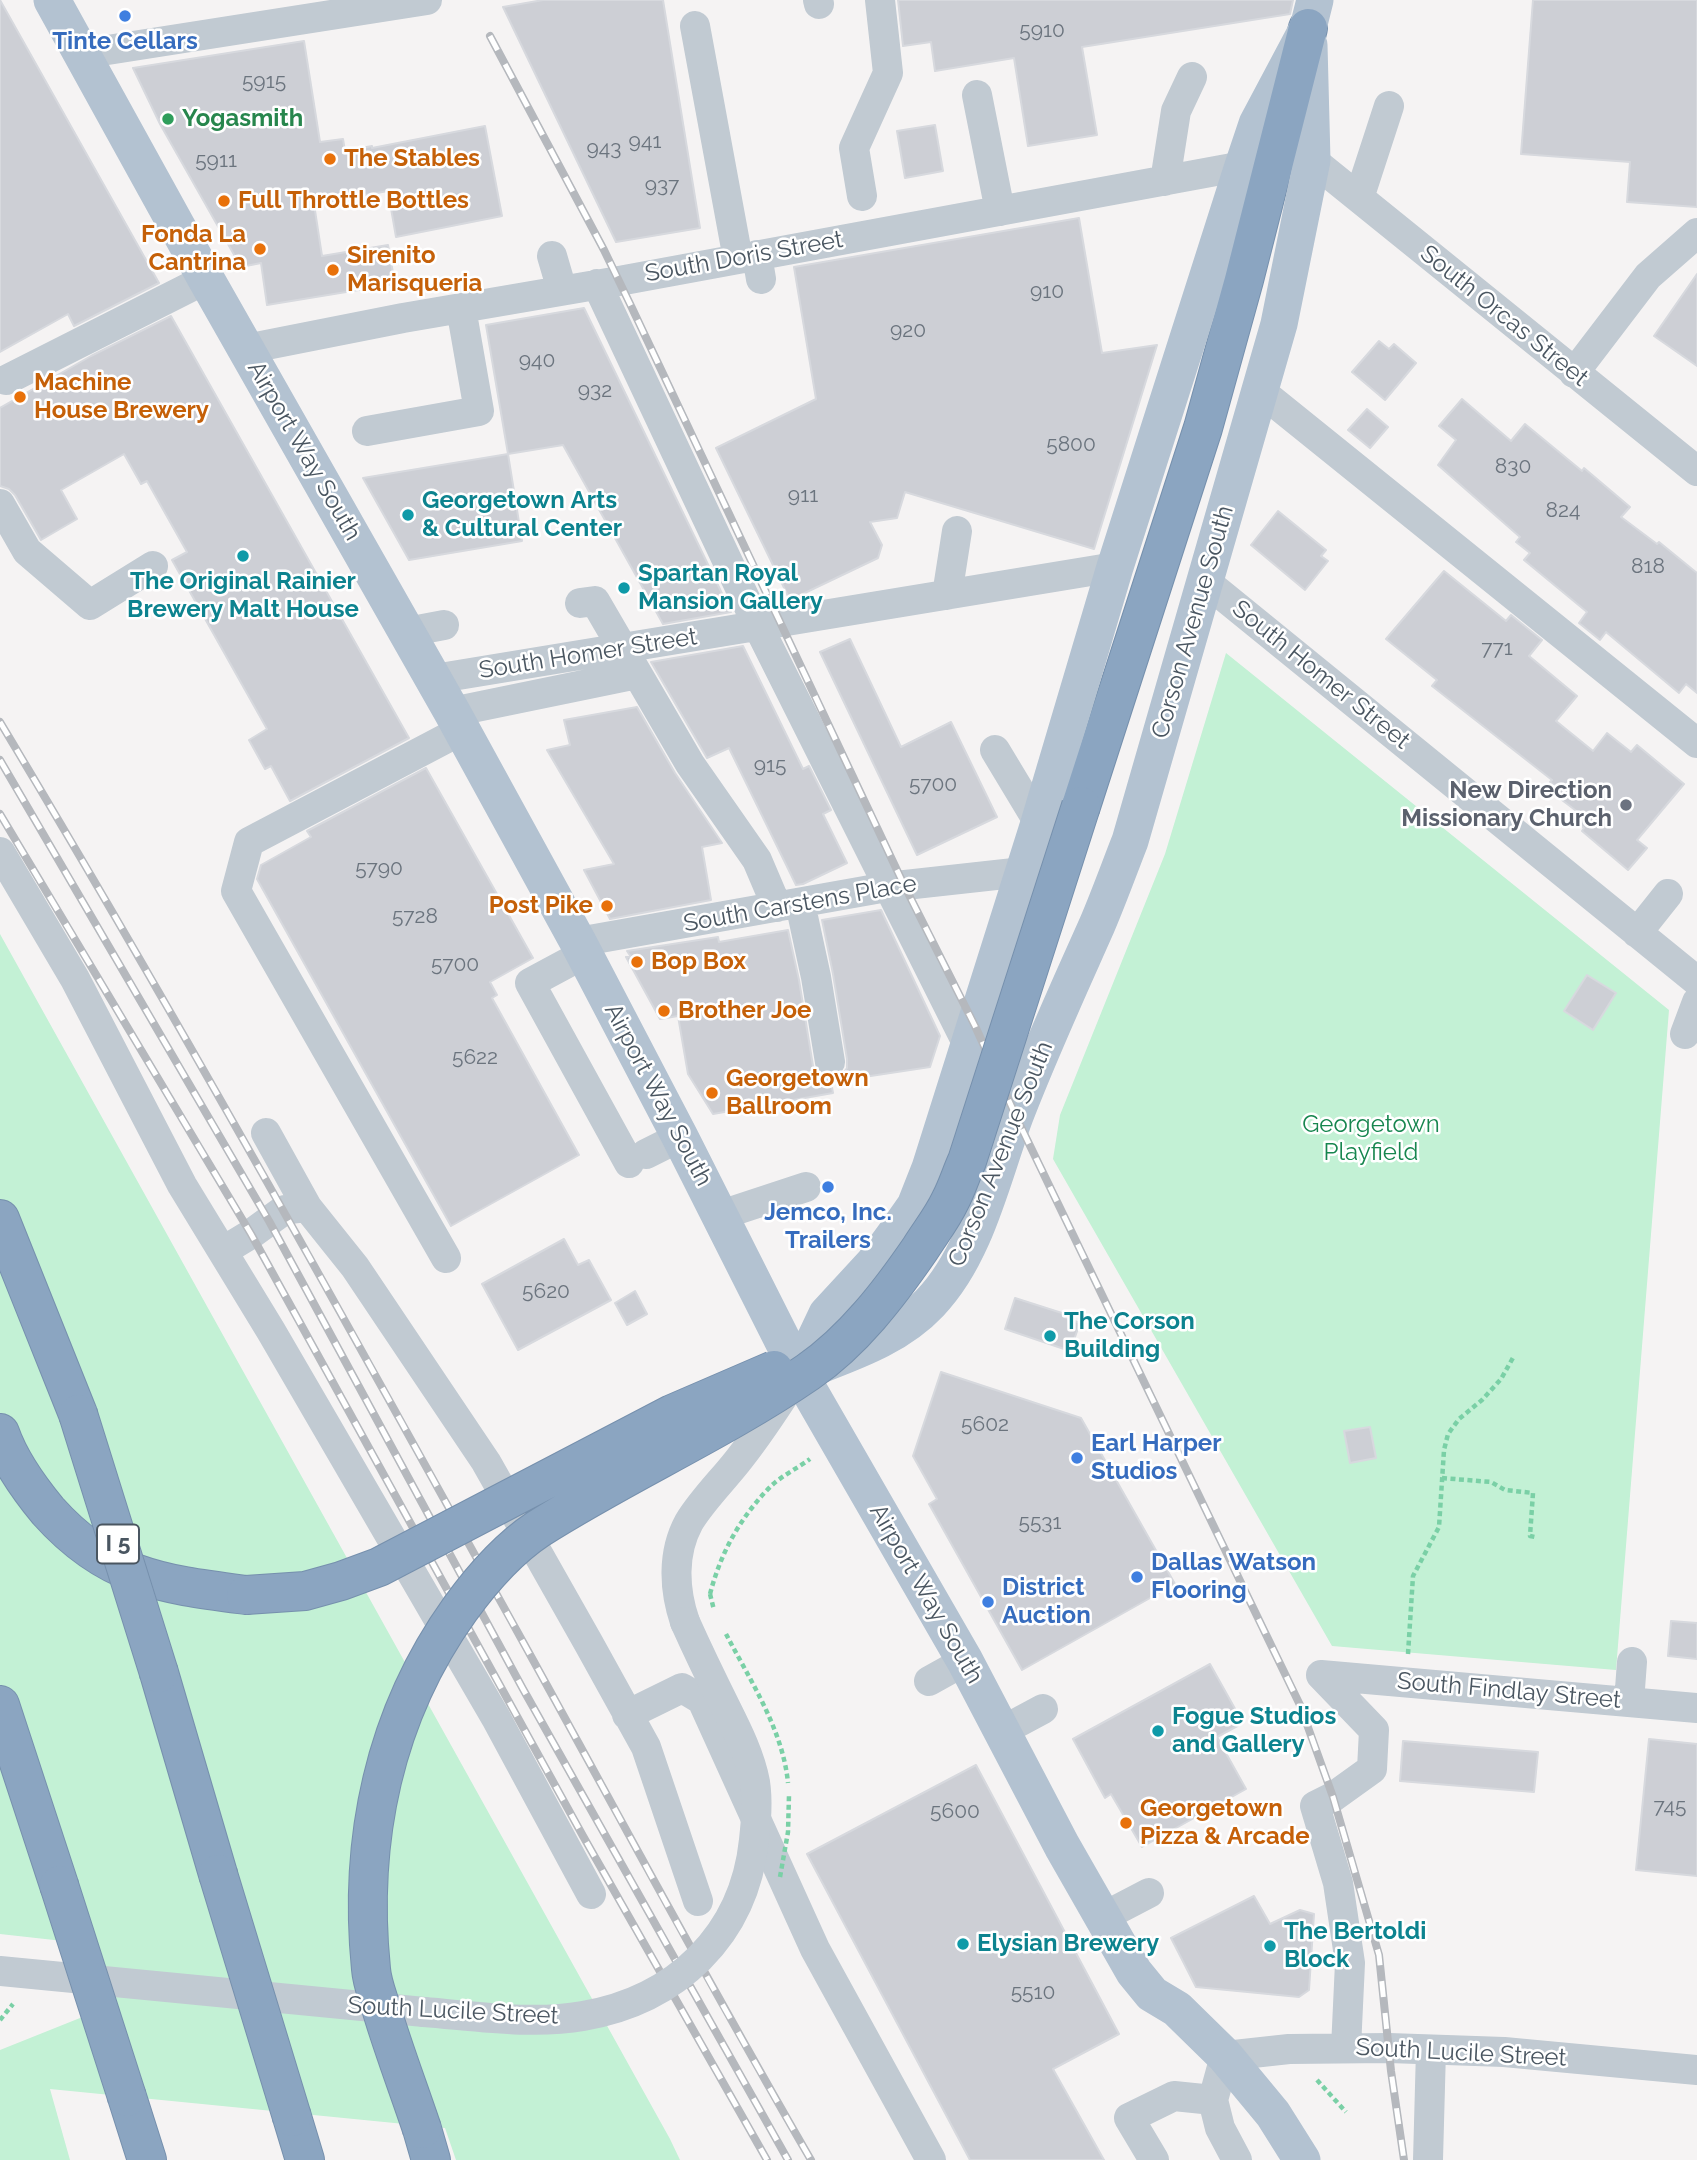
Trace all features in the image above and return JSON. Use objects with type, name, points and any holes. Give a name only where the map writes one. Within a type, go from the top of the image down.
[{"type":"highway","points":[[427,2144],[371,1972],[371,1847],[383,1770],[402,1712],[421,1669],[447,1627],[474,1590],[503,1558],[536,1531],[809,1371],[848,1338],[897,1283],[950,1203],[967,1161],[1203,428],[1312,14]]},
{"type":"highway","name":"I 5","points":[[0,1219],[78,1414],[305,2160]]},
{"type":"highway","points":[[0,1433],[7,1452],[38,1498],[62,1526],[88,1549],[113,1565],[159,1582],[246,1595],[305,1591],[379,1567],[672,1414],[848,1338]]},
{"type":"highway","points":[[0,1705],[147,2160]]},
{"type":"main road","name":"Airport Way South","points":[[52,0],[206,279],[434,679],[581,948],[721,1215],[799,1373],[965,1661],[1062,1846],[1134,1972],[1153,1994],[1177,2009],[1225,2056],[1273,2114],[1302,2160]]},
{"type":"main road","name":"Corson Avenue South","points":[[799,1373],[860,1350],[906,1325],[931,1303],[965,1255],[1016,1115],[1130,841],[1279,324],[1312,160],[1312,14]]},
{"type":"main road","points":[[799,1373],[827,1314],[874,1263],[915,1206],[938,1146],[1039,823],[1115,567],[1243,166],[1257,124],[1312,14]]},
{"type":"main road","points":[[995,958],[1071,981]]},
{"type":"street","points":[[862,196],[854,148],[888,73],[880,0]]},
{"type":"street","points":[[82,54],[349,26],[428,8]]},
{"type":"street","points":[[695,26],[752,264]]},
{"type":"street","points":[[1165,181],[1176,111],[1192,77]]},
{"type":"street","points":[[977,95],[1000,211]]},
{"type":"street","points":[[1359,198],[1389,106]]},
{"type":"street","name":"South Orcas Street","points":[[1312,160],[1697,471]]},
{"type":"street","name":"South Doris Street","points":[[246,349],[597,284],[681,281],[1000,211],[1243,166]]},
{"type":"street","points":[[1574,373],[1648,276],[1697,233]]},
{"type":"street","points":[[552,256],[562,290]]},
{"type":"street","points":[[6,380],[206,279]]},
{"type":"street","points":[[597,284],[758,626],[969,1047]]},
{"type":"street","points":[[367,431],[478,411],[461,308]]},
{"type":"street","points":[[1259,390],[1697,743]]},
{"type":"street","points":[[0,504],[27,551],[90,605],[153,566]]},
{"type":"street","points":[[947,595],[957,531]]},
{"type":"street","name":"South Homer Street","points":[[434,679],[1115,567]]},
{"type":"street","name":"South Homer Street","points":[[1206,582],[1697,981]]},
{"type":"street","points":[[580,603],[595,601],[690,764],[788,905],[816,976],[830,1062]]},
{"type":"street","points":[[407,632],[444,625]]},
{"type":"street","points":[[446,1258],[236,891],[249,842],[457,721],[637,674]]},
{"type":"street","points":[[995,750],[1039,823]]},
{"type":"street","points":[[0,852],[75,979],[182,1185],[489,1706],[592,1894]]},
{"type":"street","name":"South Carstens Place","points":[[680,1137],[637,1159],[530,983],[581,948],[887,887],[1023,872]]},
{"type":"street","points":[[1637,933],[1668,894]]},
{"type":"street","points":[[1685,1034],[1697,1002]]},
{"type":"street","points":[[266,1133],[307,1207],[355,1267],[486,1462],[646,1747],[698,1901]]},
{"type":"street","points":[[721,1215],[806,1187]]},
{"type":"street","points":[[223,1251],[284,1210],[307,1207]]},
{"type":"street","name":"South Lucile Street","points":[[0,1971],[424,2012],[526,2019],[582,2016],[631,2003],[657,1990],[688,1969],[717,1940],[747,1882],[757,1814],[755,1782],[745,1747],[685,1622],[678,1600],[678,1550],[689,1522],[739,1460],[799,1373]]},
{"type":"street","points":[[929,1681],[965,1661]]},
{"type":"street","points":[[1629,1702],[1632,1662]]},
{"type":"street","name":"South Findlay Street","points":[[1346,2048],[1350,1963],[1338,1883],[1315,1806],[1333,1797],[1372,1769],[1374,1730],[1321,1675],[1697,1708]]},
{"type":"street","points":[[627,1715],[682,1688],[702,1700],[815,1949],[931,2160]]},
{"type":"street","points":[[1002,1731],[1043,1709]]},
{"type":"street","points":[[1103,1917],[1149,1893]]},
{"type":"street","name":"South Lucile Street","points":[[1225,2056],[1289,2049],[1346,2048],[1504,2052],[1697,2070]]},
{"type":"street","points":[[1428,2160],[1431,2050]]},
{"type":"street","points":[[1225,2056],[1213,2100],[1220,2128],[1237,2160]]},
{"type":"street","points":[[1154,2160],[1129,2118],[1174,2096],[1213,2100]]},
{"type":"path","points":[[1406,1683],[1413,1576],[1439,1527],[1444,1450],[1448,1434],[1501,1379],[1514,1356]]},
{"type":"path","points":[[719,1620],[710,1594],[733,1532],[772,1485],[813,1457]]},
{"type":"path","points":[[1442,1478],[1491,1482],[1505,1490],[1533,1493],[1530,1536],[1535,1537]]},
{"type":"path","points":[[725,1631],[762,1702],[787,1773],[788,1832],[783,1867],[778,1880]]},
{"type":"path","points":[[0,2020],[12,2003]]},
{"type":"path","points":[[1317,2080],[1346,2112]]},
{"type":"green space","name":"Georgetown Playfield","points":[[1226,653],[1669,1010],[1616,1670],[1332,1646],[1053,1159],[1060,1115],[1165,854]]},
{"type":"green space","points":[[0,934],[680,2160],[456,2160],[445,2128],[50,2089],[70,2160],[0,2160],[0,2050],[85,2016],[90,1944],[0,1934]]},
{"type":"building","points":[[0,0],[159,283],[74,326],[68,314],[0,352]]},
{"type":"building","points":[[543,0],[663,0],[700,228],[616,242],[503,7]]},
{"type":"building","points":[[898,0],[1293,0],[1290,14],[1082,47],[1097,135],[1028,146],[1014,58],[935,71],[931,42],[903,46]]},
{"type":"building","points":[[1533,0],[1697,0],[1697,207],[1627,202],[1630,162],[1521,154]]},
{"type":"building","points":[[304,41],[320,142],[343,139],[345,151],[485,126],[502,216],[396,237],[388,191],[314,204],[322,256],[388,245],[395,284],[267,305],[261,263],[241,267],[160,124],[133,68]]},
{"type":"building","points":[[935,125],[943,171],[905,178],[897,131]]},
{"type":"building","points":[[1079,218],[1102,353],[1157,345],[1094,549],[905,492],[897,518],[870,522],[882,545],[878,558],[790,600],[716,448],[816,399],[794,267]]},
{"type":"building","points":[[1697,274],[1697,366],[1654,336]]},
{"type":"building","points":[[584,308],[731,612],[663,624],[563,445],[508,454],[486,325]]},
{"type":"building","name":"The Original Rainier Brewery Malt House","points":[[171,316],[409,738],[290,801],[271,766],[265,769],[249,740],[267,729],[172,560],[187,552],[147,481],[141,484],[124,454],[61,490],[77,519],[41,540],[15,495],[0,486],[0,408],[91,356]]},
{"type":"building","points":[[1379,341],[1389,349],[1394,344],[1416,363],[1385,400],[1352,372]]},
{"type":"building","points":[[1462,399],[1511,441],[1525,424],[1630,507],[1621,517],[1657,544],[1659,542],[1697,573],[1697,693],[1686,684],[1679,693],[1606,632],[1600,640],[1579,623],[1587,612],[1524,560],[1530,553],[1516,542],[1520,537],[1438,465],[1456,440],[1439,426]]},
{"type":"building","points":[[1367,409],[1388,427],[1370,448],[1348,430]]},
{"type":"building","points":[[508,454],[522,541],[409,560],[363,478]]},
{"type":"building","points":[[1278,511],[1326,550],[1321,556],[1328,561],[1305,590],[1251,545]]},
{"type":"building","points":[[1444,571],[1506,621],[1511,615],[1542,640],[1529,656],[1577,696],[1556,721],[1593,751],[1607,733],[1631,752],[1637,745],[1684,784],[1637,840],[1647,848],[1628,870],[1582,831],[1584,828],[1574,820],[1579,813],[1554,794],[1558,788],[1550,782],[1552,780],[1432,686],[1437,680],[1386,639]]},
{"type":"building","points":[[850,639],[901,747],[951,722],[997,817],[917,855],[820,652]]},
{"type":"building","points":[[743,646],[803,769],[809,766],[831,810],[823,814],[847,863],[803,884],[796,885],[729,748],[707,758],[651,662]]},
{"type":"building","points":[[637,707],[675,773],[722,843],[702,847],[711,900],[610,919],[584,870],[614,864],[547,750],[570,745],[564,720]]},
{"type":"building","points":[[426,768],[533,958],[490,982],[497,995],[492,998],[579,1155],[451,1226],[257,879],[261,865],[311,837],[307,831]]},
{"type":"building","points":[[881,910],[940,1036],[930,1067],[831,1082],[833,1093],[713,1114],[688,1074],[678,1016],[660,1019],[626,957],[631,957],[627,951],[718,937],[719,942],[788,930],[813,1066],[817,1074],[832,1079],[842,1075],[847,1068],[847,1059],[822,920]]},
{"type":"building","points":[[1587,975],[1616,993],[1593,1030],[1564,1011]]},
{"type":"building","points":[[564,1239],[578,1265],[589,1260],[611,1300],[518,1350],[482,1284]]},
{"type":"building","points":[[635,1291],[647,1314],[627,1325],[615,1303]]},
{"type":"building","name":"The Corson Building","points":[[1015,1298],[1065,1314],[1064,1317],[1080,1323],[1070,1351],[1005,1329]]},
{"type":"building","points":[[941,1372],[1081,1418],[1175,1584],[1022,1670],[929,1504],[937,1499],[913,1456]]},
{"type":"building","points":[[1370,1427],[1376,1458],[1350,1463],[1344,1431]]},
{"type":"building","points":[[1671,1621],[1697,1623],[1697,1659],[1668,1656]]},
{"type":"building","points":[[1210,1664],[1243,1723],[1217,1737],[1246,1789],[1142,1847],[1111,1794],[1105,1798],[1073,1739]]},
{"type":"building","points":[[1649,1739],[1697,1744],[1697,1876],[1636,1870]]},
{"type":"building","points":[[1403,1741],[1538,1752],[1534,1792],[1400,1781]]},
{"type":"building","name":"Elysian Brewery","points":[[976,1765],[1119,2034],[1053,2069],[1104,2160],[970,2160],[807,1854]]},
{"type":"building","name":"The Bertoldi Block","points":[[1254,1896],[1270,1924],[1300,1910],[1314,1914],[1309,1990],[1299,1997],[1196,1987],[1171,1938]]},
{"type":"railway","points":[[490,36],[604,250],[904,885],[975,1026],[1020,1125],[1300,1705],[1333,1797],[1379,1955],[1391,2071],[1404,2160]]},
{"type":"railway","points":[[0,722],[271,1188],[811,2160]]},
{"type":"railway","points":[[0,760],[269,1221],[523,1689],[788,2160]]},
{"type":"railway","points":[[0,814],[251,1234],[583,1836],[767,2160]]},
{"type":"place","name":"Tinte Cellars","points":[[125,16]]},
{"type":"place","name":"Yogasmith","points":[[168,119]]},
{"type":"place","name":"The Stables","points":[[330,159]]},
{"type":"place","name":"Full Throttle Bottles","points":[[224,201]]},
{"type":"place","name":"Fonda La Cantrina","points":[[260,249]]},
{"type":"place","name":"Sirenito Marisqueria","points":[[333,270]]},
{"type":"place","name":"Machine House Brewery","points":[[20,397]]},
{"type":"place","name":"Georgetown Arts & Cultural Center","points":[[408,515]]},
{"type":"place","name":"The Original Rainier Brewery Malt House","points":[[243,556]]},
{"type":"place","name":"Spartan Royal Mansion Gallery","points":[[624,588]]},
{"type":"place","name":"New Direction Missionary Church","points":[[1626,805]]},
{"type":"place","name":"Post Pike","points":[[607,906]]},
{"type":"place","name":"Bop Box","points":[[637,962]]},
{"type":"place","name":"Brother Joe","points":[[664,1011]]},
{"type":"place","name":"Georgetown Ballroom","points":[[712,1093]]},
{"type":"place","name":"Jemco, Inc. Trailers","points":[[828,1187]]},
{"type":"place","name":"The Corson Building","points":[[1050,1336]]},
{"type":"place","name":"Earl Harper Studios","points":[[1077,1458]]},
{"type":"place","name":"Dallas Watson Flooring","points":[[1137,1577]]},
{"type":"place","name":"District Auction","points":[[988,1602]]},
{"type":"place","name":"Fogue Studios and Gallery","points":[[1158,1731]]},
{"type":"place","name":"Georgetown Pizza & Arcade","points":[[1126,1823]]},
{"type":"place","name":"Elysian Brewery","points":[[963,1944]]},
{"type":"place","name":"The Bertoldi Block","points":[[1270,1946]]}]
